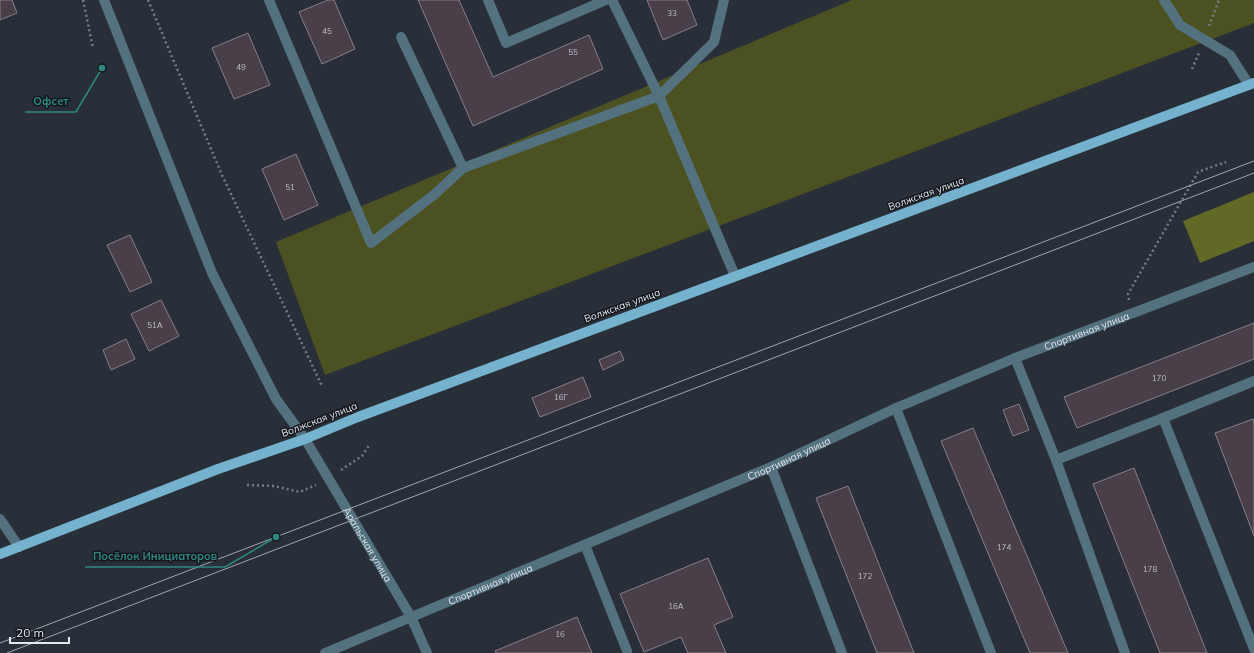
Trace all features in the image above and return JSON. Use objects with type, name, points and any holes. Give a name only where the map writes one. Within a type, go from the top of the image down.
[{"type":"main road","name":"Волжская улица","points":[[0,554],[218,470],[305,439],[358,417],[1251,84]]},
{"type":"street","name":"Аральская улица","points":[[104,0],[212,273],[276,398],[305,439],[411,617],[427,653]]},
{"type":"street","points":[[269,0],[371,243],[434,194],[463,168],[659,96],[714,42],[724,0]]},
{"type":"street","points":[[488,0],[506,42],[606,0]]},
{"type":"street","points":[[612,0],[659,96],[735,276]]},
{"type":"street","points":[[1164,0],[1180,25],[1230,55],[1251,84]]},
{"type":"street","points":[[401,37],[463,168]]},
{"type":"street","name":"Спортивная улица","points":[[325,653],[771,466],[896,408],[1015,358],[1254,267]]},
{"type":"street","points":[[1015,358],[1056,460],[1126,653]]},
{"type":"street","points":[[1056,460],[1254,381]]},
{"type":"street","points":[[896,408],[991,653]]},
{"type":"street","points":[[1163,418],[1254,650]]},
{"type":"street","points":[[771,466],[842,653]]},
{"type":"street","points":[[0,519],[19,547]]},
{"type":"street","points":[[585,545],[627,651]]},
{"type":"path","points":[[83,0],[93,48]]},
{"type":"path","points":[[148,0],[222,175],[322,386]]},
{"type":"path","points":[[1133,314],[1128,294],[1198,172],[1226,162]]},
{"type":"green space","points":[[852,0],[1254,0],[1254,23],[325,375],[276,242]]},
{"type":"green space","points":[[1254,192],[1254,241],[1200,263],[1183,221]]},
{"type":"building","points":[[0,0],[12,0],[17,13],[0,20]]},
{"type":"building","points":[[328,0],[334,0],[355,49],[322,64],[299,12]]},
{"type":"building","points":[[418,0],[459,0],[493,77],[589,35],[603,69],[473,126]]},
{"type":"building","points":[[647,0],[687,0],[697,25],[663,40]]},
{"type":"building","points":[[248,33],[270,85],[234,99],[212,48]]},
{"type":"building","points":[[296,154],[318,205],[284,220],[262,169]]},
{"type":"building","points":[[130,235],[152,282],[130,292],[107,245]]},
{"type":"building","points":[[161,300],[179,336],[149,351],[131,314]]},
{"type":"building","points":[[1254,323],[1254,359],[1077,428],[1064,397]]},
{"type":"building","points":[[126,339],[135,359],[111,370],[103,350]]},
{"type":"building","points":[[620,351],[624,360],[603,370],[599,360]]},
{"type":"building","points":[[583,377],[591,397],[540,417],[532,398]]},
{"type":"building","points":[[1019,404],[1029,430],[1013,436],[1003,410]]},
{"type":"building","points":[[1253,419],[1254,423],[1254,536],[1215,433]]},
{"type":"building","points":[[973,428],[1068,653],[1030,653],[941,441]]},
{"type":"building","points":[[1134,468],[1207,653],[1160,653],[1093,484]]},
{"type":"building","points":[[848,486],[914,653],[877,653],[816,498]]},
{"type":"building","points":[[708,558],[733,617],[714,625],[726,653],[688,653],[681,637],[644,652],[620,594]]},
{"type":"building","points":[[577,617],[592,653],[496,653],[495,651]]},
{"type":"tram line","points":[[0,643],[1254,161]]},
{"type":"tram line","points":[[7,653],[1254,173]]},
{"type":"place","name":"Офсет","points":[[102,68]]},
{"type":"place","name":"Посёлок Инициаторов","points":[[276,537]]}]
